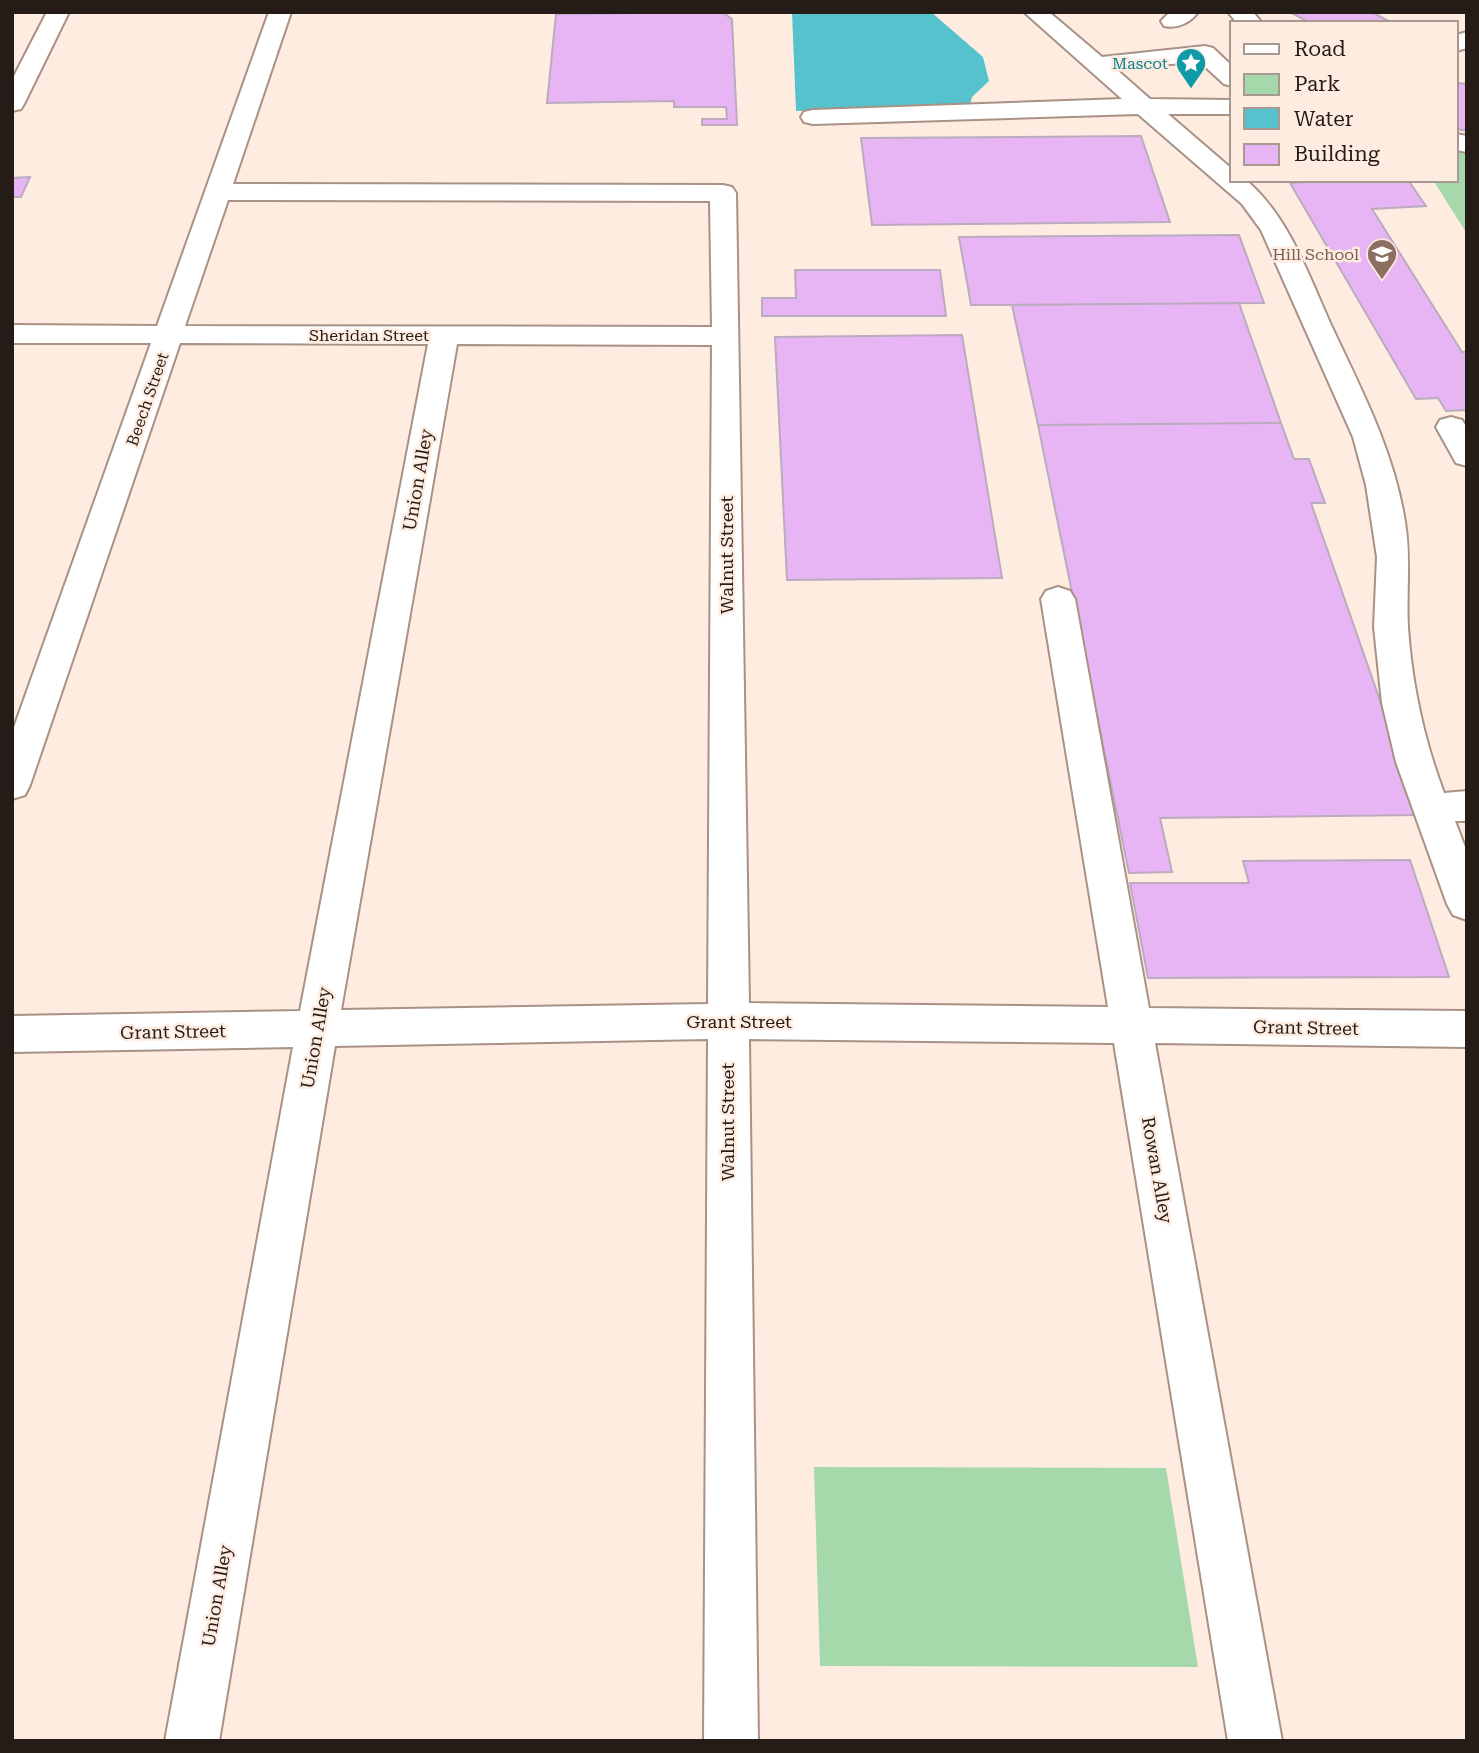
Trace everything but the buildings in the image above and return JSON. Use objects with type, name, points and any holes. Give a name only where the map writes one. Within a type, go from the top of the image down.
[{"type":"street","points":[[12,104],[58,12]]},
{"type":"street","name":"Beech Street","points":[[12,785],[280,12]]},
{"type":"street","points":[[1035,12],[1230,179]]},
{"type":"street","points":[[1098,65],[1205,53],[1230,77]]},
{"type":"street","points":[[813,117],[1147,106],[1230,107]]},
{"type":"street","points":[[1233,182],[1251,198],[1273,229],[1368,437],[1382,485],[1393,557],[1391,627],[1400,702],[1414,762],[1449,807],[1467,904]]},
{"type":"street","name":"Walnut Street","points":[[219,192],[723,193],[726,336],[731,1741]]},
{"type":"street","name":"Sheridan Street","points":[[12,334],[726,336]]},
{"type":"street","name":"Union Alley","points":[[192,1741],[317,1029],[444,335]]},
{"type":"street","points":[[1451,427],[1467,456]]},
{"type":"street","name":"Rowan Alley","points":[[1058,599],[1255,1741]]},
{"type":"street","name":"Grant Street","points":[[12,1034],[727,1021],[1467,1030]]},
{"type":"green space","points":[[1458,151],[1467,153],[1467,234],[1434,182],[1458,182]]},
{"type":"green space","points":[[814,1467],[1166,1468],[1198,1667],[820,1666]]},
{"type":"water","points":[[792,12],[931,12],[983,57],[989,81],[972,97],[970,105],[796,111]]},
{"type":"place","name":"Mascot","points":[[1191,90]]},
{"type":"place","name":"Hill School","points":[[1382,281]]}]
